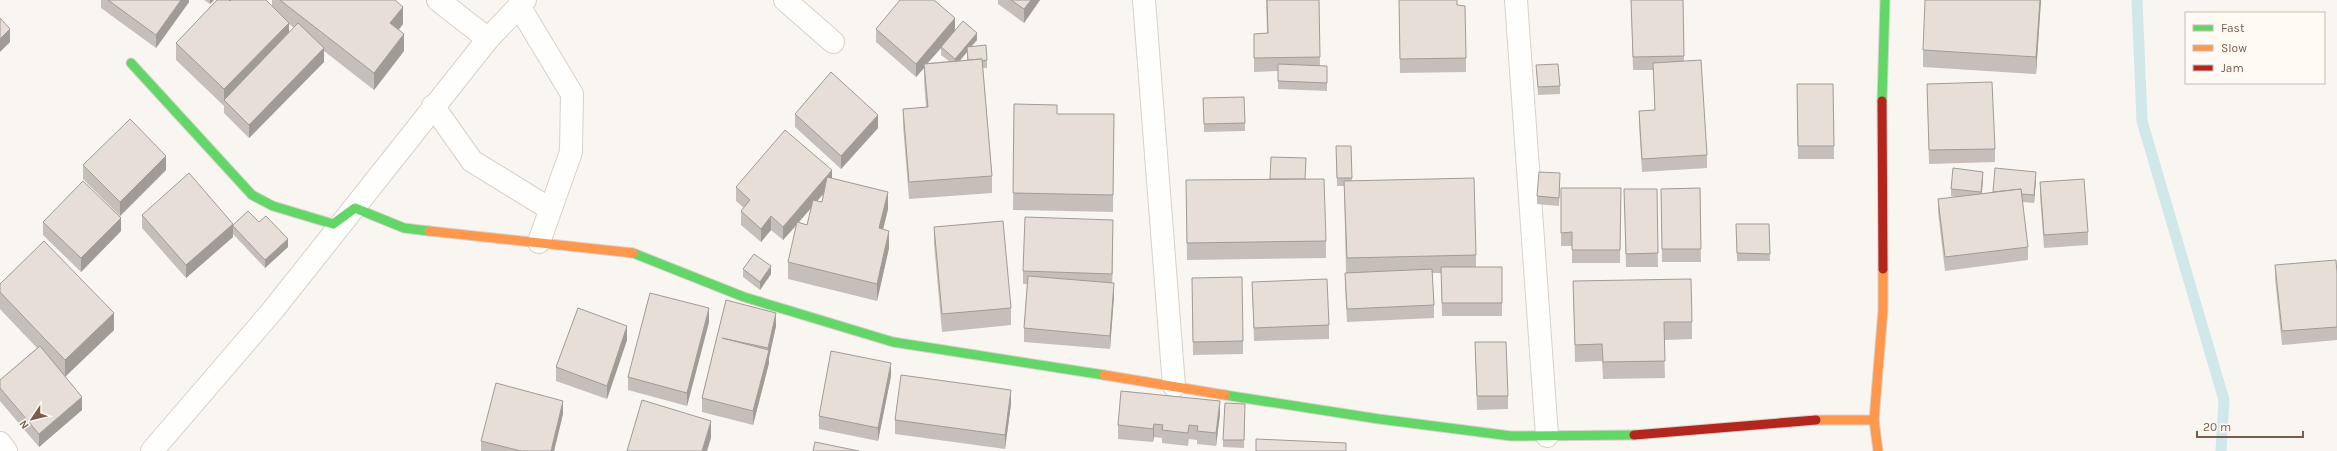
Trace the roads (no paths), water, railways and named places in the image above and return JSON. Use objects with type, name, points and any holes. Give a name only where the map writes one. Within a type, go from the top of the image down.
[{"type":"street","points":[[438,0],[488,39]]},
{"type":"street","points":[[784,0],[833,42]]},
{"type":"street","points":[[1144,0],[1174,386]]},
{"type":"street","points":[[1516,0],[1547,436]]},
{"type":"street","points":[[1878,451],[1874,420],[1883,310],[1881,124],[1885,0]]},
{"type":"street","points":[[152,451],[273,310],[355,208],[433,106],[488,39],[522,3],[572,94],[570,152],[539,242]]},
{"type":"street","points":[[131,63],[252,195],[273,206],[333,224],[355,208]]},
{"type":"street","points":[[433,106],[472,161],[550,209]]},
{"type":"street","points":[[355,208],[404,228],[630,252],[744,297],[893,342],[1379,419],[1512,436],[1626,436],[1822,419],[1874,420]]},
{"type":"street","points":[[0,443],[6,451]]},
{"type":"waterway","points":[[2137,0],[2142,121],[2224,400],[2221,451]]}]
